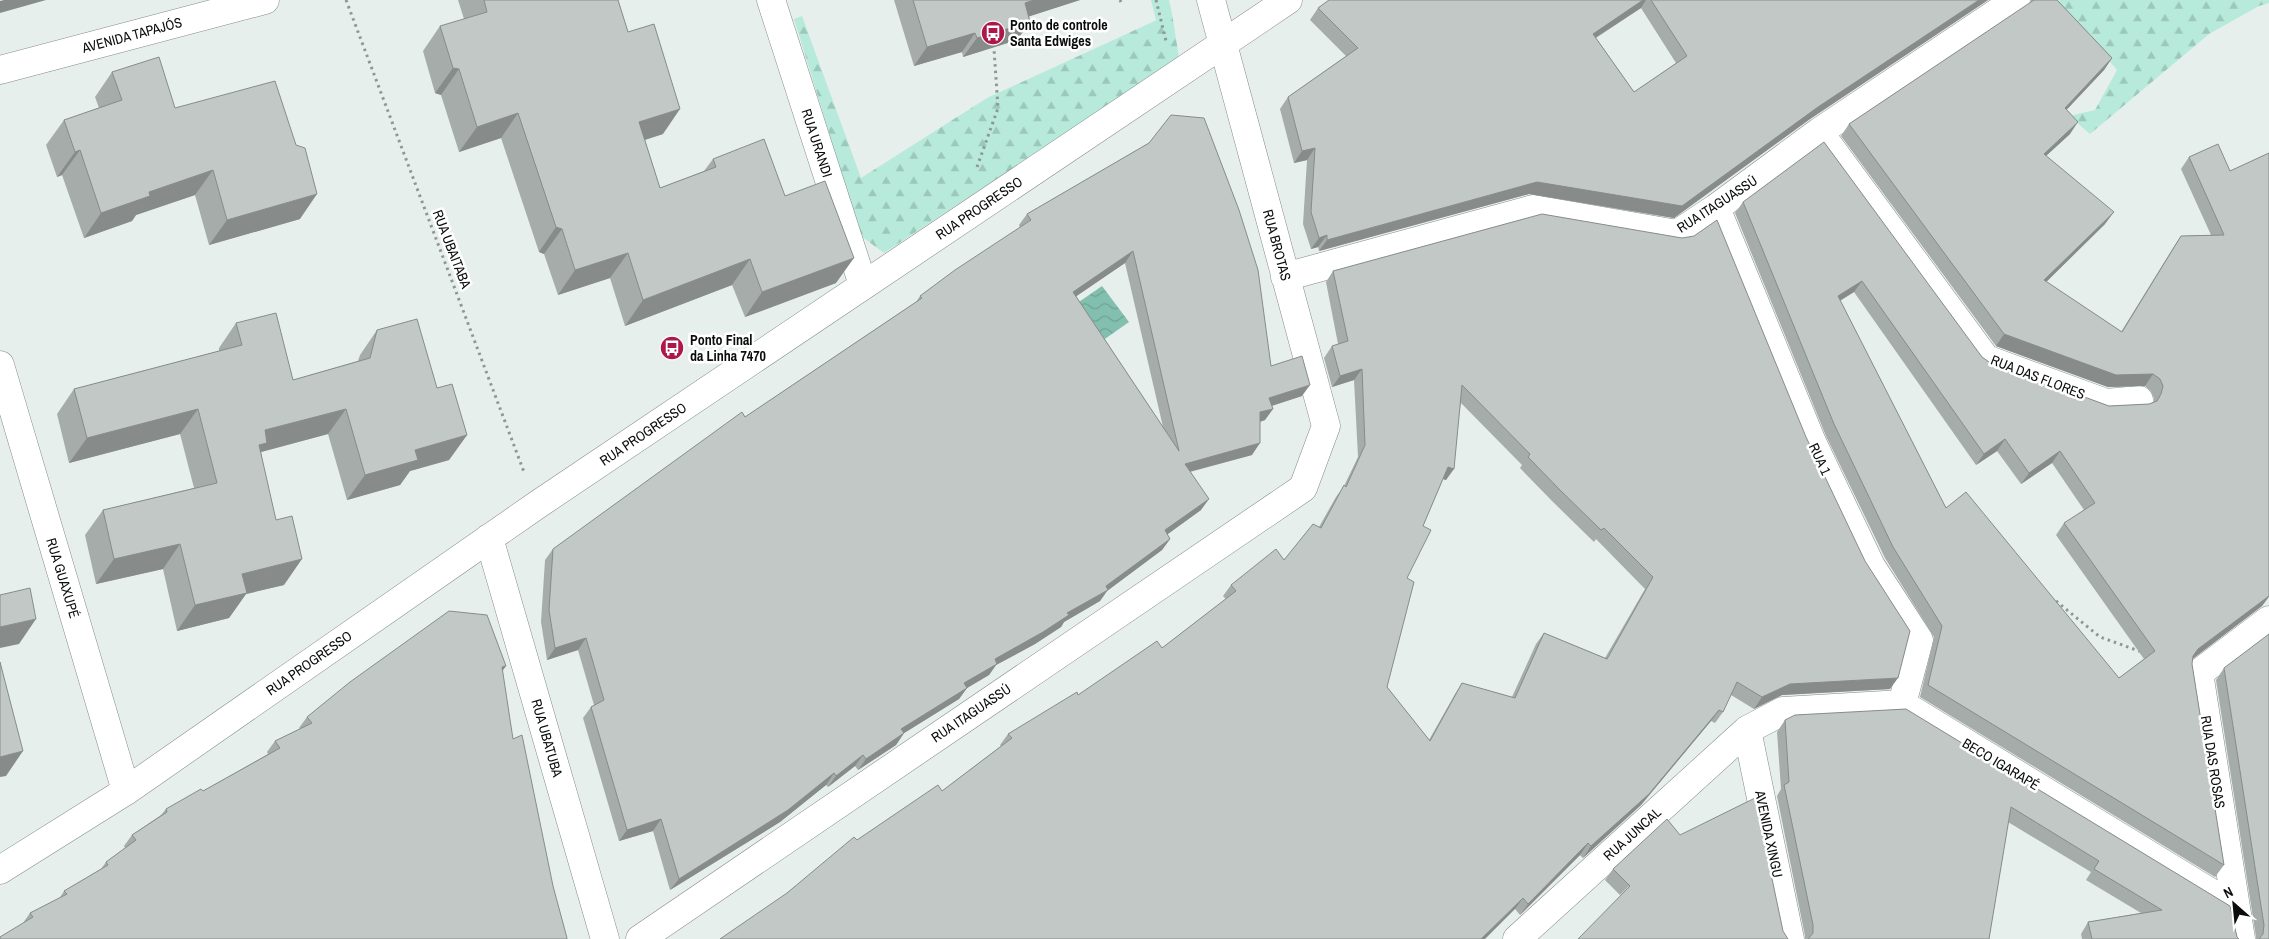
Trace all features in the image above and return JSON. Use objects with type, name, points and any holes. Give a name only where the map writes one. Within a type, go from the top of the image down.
[{"type":"street","name":"AVENIDA TAPAJÓS","points":[[0,70],[265,0]]},
{"type":"street","name":"RUA URANDI","points":[[771,0],[863,285]]},
{"type":"street","name":"RUA BROTAS","points":[[1211,0],[1326,426],[1303,488]]},
{"type":"street","name":"RUA PROGRESSO","points":[[0,870],[126,791],[537,505],[1288,0]]},
{"type":"street","name":"RUA ITAGUASSÚ","points":[[1285,277],[1534,209],[1677,234],[1716,208],[1819,132],[2016,0]]},
{"type":"street","name":"RUA DAS FLORES","points":[[1819,132],[1986,359],[2106,403],[2139,400]]},
{"type":"street","name":"RUA 1","points":[[1716,208],[1812,442],[1871,566],[1919,640],[1902,704]]},
{"type":"street","name":"RUA GUAXUPÉ","points":[[0,365],[126,791]]},
{"type":"street","name":"RUA ITAGUASSÚ","points":[[640,939],[1303,488]]},
{"type":"street","name":"RUA UBATUBA","points":[[490,538],[605,939]]},
{"type":"street","name":"RUA DAS ROSAS","points":[[2241,939],[2199,673],[2269,620]]},
{"type":"street","points":[[1747,730],[1783,711],[1902,704]]},
{"type":"street","name":"BECO IGARAPÉ","points":[[1902,704],[2236,908]]},
{"type":"street","name":"RUA JUNCAL","points":[[1517,939],[1747,730]]},
{"type":"street","name":"AVENIDA XINGU","points":[[1747,730],[1790,939]]},
{"type":"path","name":"RUA UBAITABA","points":[[346,0],[537,505]]},
{"type":"path","points":[[978,161],[992,130],[998,108],[994,49]]},
{"type":"path","points":[[2054,600],[2100,637],[2145,653]]},
{"type":"green space","points":[[1151,0],[1169,0],[1172,13],[1156,20]]},
{"type":"green space","points":[[2269,0],[2269,3],[2259,6],[2209,34],[2090,134],[2069,116],[2095,110],[2117,70],[2058,1]]},
{"type":"green space","points":[[1172,13],[1179,58],[884,253],[861,236],[794,19],[802,16],[861,178],[987,98]]},
{"type":"water","points":[[1102,286],[1129,322],[1102,341],[1076,304]]},
{"type":"building","points":[[484,0],[618,0],[628,32],[654,24],[680,109],[639,122],[660,188],[716,167],[713,159],[764,139],[785,196],[825,181],[854,258],[762,292],[750,259],[643,300],[628,253],[575,270],[562,229],[556,227],[518,113],[477,127],[459,69],[453,68],[440,26],[487,12]]},
{"type":"building","points":[[913,0],[1034,0],[1025,3],[1030,22],[977,38],[975,33],[927,47]]},
{"type":"building","points":[[1329,0],[1643,0],[1593,34],[1634,92],[1687,56],[1651,0],[1979,0],[1818,107],[1682,206],[1537,182],[1327,240],[1327,235],[1319,238],[1311,212],[1315,148],[1302,151],[1288,97],[1358,48],[1318,8]]},
{"type":"building","points":[[2034,0],[2057,0],[2112,58],[2065,108],[2078,122],[2044,154],[2114,212],[2044,280],[2122,332],[2181,236],[2224,235],[2189,157],[2218,144],[2230,171],[2269,153],[2269,596],[2198,649],[2193,656],[2192,664],[2224,865],[1928,685],[1942,626],[1893,547],[1834,424],[1743,202],[1824,142],[1982,357],[1989,362],[2109,406],[2149,404],[2157,401],[2163,386],[2160,379],[2153,374],[2116,375],[2004,334],[1849,124]],"holes":[[[1862,281],[1984,454],[2005,439],[2029,473],[2060,451],[2095,503],[2064,523],[2155,651],[2119,678],[1966,492],[1946,508],[1838,296]]]},
{"type":"building","points":[[159,57],[175,108],[275,81],[296,145],[305,148],[317,194],[227,220],[213,170],[149,192],[150,196],[101,213],[80,150],[75,152],[64,120],[122,100],[112,72]]},
{"type":"building","points":[[1171,115],[1204,118],[1239,210],[1258,270],[1271,366],[1302,356],[1310,385],[1269,398],[1273,409],[1260,412],[1260,443],[1185,464],[1209,499],[1165,530],[1170,539],[1106,586],[1108,590],[1067,613],[1069,615],[1043,632],[995,659],[997,664],[964,683],[967,688],[901,729],[904,733],[866,759],[863,755],[836,776],[834,773],[788,810],[679,879],[661,819],[627,830],[591,707],[604,700],[586,638],[555,648],[549,610],[553,549],[742,412],[745,417],[922,298],[920,296],[955,270],[1031,220],[1027,214],[1149,143]],"holes":[[[1133,251],[1179,451],[1073,292]]]},
{"type":"building","points":[[1542,214],[1682,238],[1694,236],[1717,220],[1806,437],[1865,561],[1910,631],[1898,678],[1790,684],[1762,697],[1737,682],[1723,712],[1719,710],[1649,794],[1591,846],[1588,843],[1528,904],[1523,898],[1481,939],[720,939],[787,893],[854,837],[857,840],[938,785],[942,791],[1012,738],[1008,734],[1077,692],[1078,695],[1157,641],[1162,648],[1236,591],[1231,585],[1276,549],[1284,560],[1313,524],[1321,528],[1344,485],[1346,487],[1365,445],[1362,369],[1340,376],[1332,346],[1348,341],[1333,271]],"holes":[[[1462,385],[1530,454],[1528,457],[1560,490],[1601,530],[1604,528],[1653,577],[1607,659],[1544,633],[1515,698],[1462,683],[1430,741],[1387,687],[1414,582],[1407,578],[1431,530],[1423,526],[1448,467],[1454,469]]]},
{"type":"building","points":[[276,313],[293,380],[370,358],[377,330],[417,319],[437,388],[452,384],[467,435],[415,450],[418,460],[365,475],[346,409],[265,430],[267,443],[259,445],[276,520],[292,516],[302,559],[242,574],[247,593],[195,605],[180,544],[114,559],[103,510],[217,483],[198,409],[87,438],[74,389],[242,345],[236,323]]},
{"type":"building","points":[[30,588],[36,619],[0,627],[0,595]]},
{"type":"building","points":[[449,611],[487,615],[506,666],[502,667],[513,739],[522,735],[553,886],[567,939],[0,939],[0,937],[33,917],[30,913],[67,894],[64,891],[108,865],[106,862],[136,840],[132,835],[167,812],[166,809],[201,789],[203,791],[280,748],[275,741],[312,723],[307,717],[350,682]]},
{"type":"building","points":[[2269,634],[2269,939],[2259,939],[2263,934],[2264,925],[2224,668]]},
{"type":"building","points":[[0,662],[23,751],[0,757]]},
{"type":"building","points":[[1906,709],[2230,906],[2239,939],[2092,939],[2088,922],[2162,910],[2094,869],[2099,861],[2011,807],[1989,939],[1808,939],[1813,933],[1813,925],[1784,785],[1789,782],[1785,720],[1795,715]]},
{"type":"building","points":[[1755,798],[1783,931],[1788,939],[1578,939],[1630,886],[1613,869],[1667,819],[1680,835]]},
{"type":"place","name":"Ponto de controle Santa Edwiges","points":[[993,33]]},
{"type":"place","name":"Ponto Final da Linha 7470","points":[[672,348]]}]
